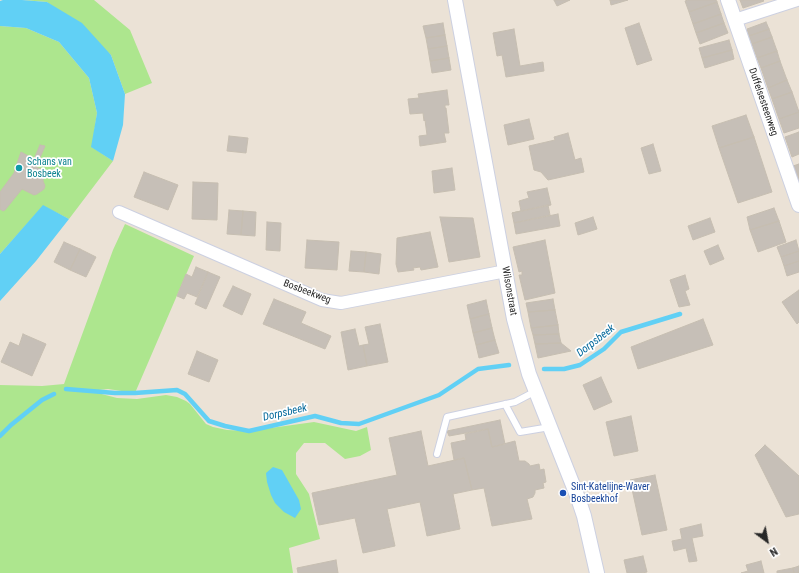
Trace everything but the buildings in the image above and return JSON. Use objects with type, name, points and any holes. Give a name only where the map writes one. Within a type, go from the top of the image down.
[{"type":"street","name":"Wilsonstraat","points":[[456,0],[514,319],[529,374],[584,516],[597,573]]},
{"type":"street","name":"Duffelsesteenweg","points":[[728,0],[799,205]]},
{"type":"street","points":[[735,20],[797,0]]},
{"type":"street","name":"Bosbeekweg","points":[[119,212],[322,300],[341,304],[506,271]]},
{"type":"lane","points":[[436,454],[447,417],[515,402],[536,391]]},
{"type":"lane","points":[[505,404],[520,432],[550,427]]},
{"type":"green space","points":[[22,0],[94,0],[130,30],[152,83],[125,94],[111,55],[47,2]]},
{"type":"green space","points":[[0,26],[26,28],[59,42],[89,78],[97,113],[92,147],[113,161],[69,219],[43,206],[0,254]]},
{"type":"green space","points":[[125,224],[194,256],[135,393],[108,389],[90,391],[117,398],[137,399],[166,395],[177,397],[190,404],[206,424],[227,430],[249,431],[314,422],[356,431],[367,427],[371,450],[360,456],[345,459],[325,443],[304,443],[296,453],[296,474],[309,494],[320,539],[289,548],[293,573],[0,573],[0,385],[42,386],[64,384],[113,250]]},
{"type":"water","points":[[0,1],[47,2],[82,23],[111,55],[125,94],[123,125],[113,161],[91,147],[97,113],[89,78],[59,42],[26,28],[0,26]]},
{"type":"water","points":[[43,205],[69,219],[36,261],[0,301],[0,254]]},
{"type":"water","points":[[273,467],[282,470],[299,500],[301,509],[295,518],[284,512],[275,503],[271,495],[266,473]]},
{"type":"waterway","name":"Dorpsbeek","points":[[544,369],[564,369],[580,365],[604,349],[621,332],[680,314]]},
{"type":"waterway","name":"Dorpsbeek","points":[[66,389],[115,393],[177,390],[185,394],[209,421],[249,431],[315,416],[341,423],[359,424],[439,395],[478,369],[509,365]]},
{"type":"waterway","name":"Dorpsbeek","points":[[0,436],[42,400],[54,394]]},
{"type":"place","name":"Schans van Bosbeek","points":[[19,168]]},
{"type":"place","name":"Sint-Katelijne-Waver Bosbeekhof","points":[[563,493]]}]
